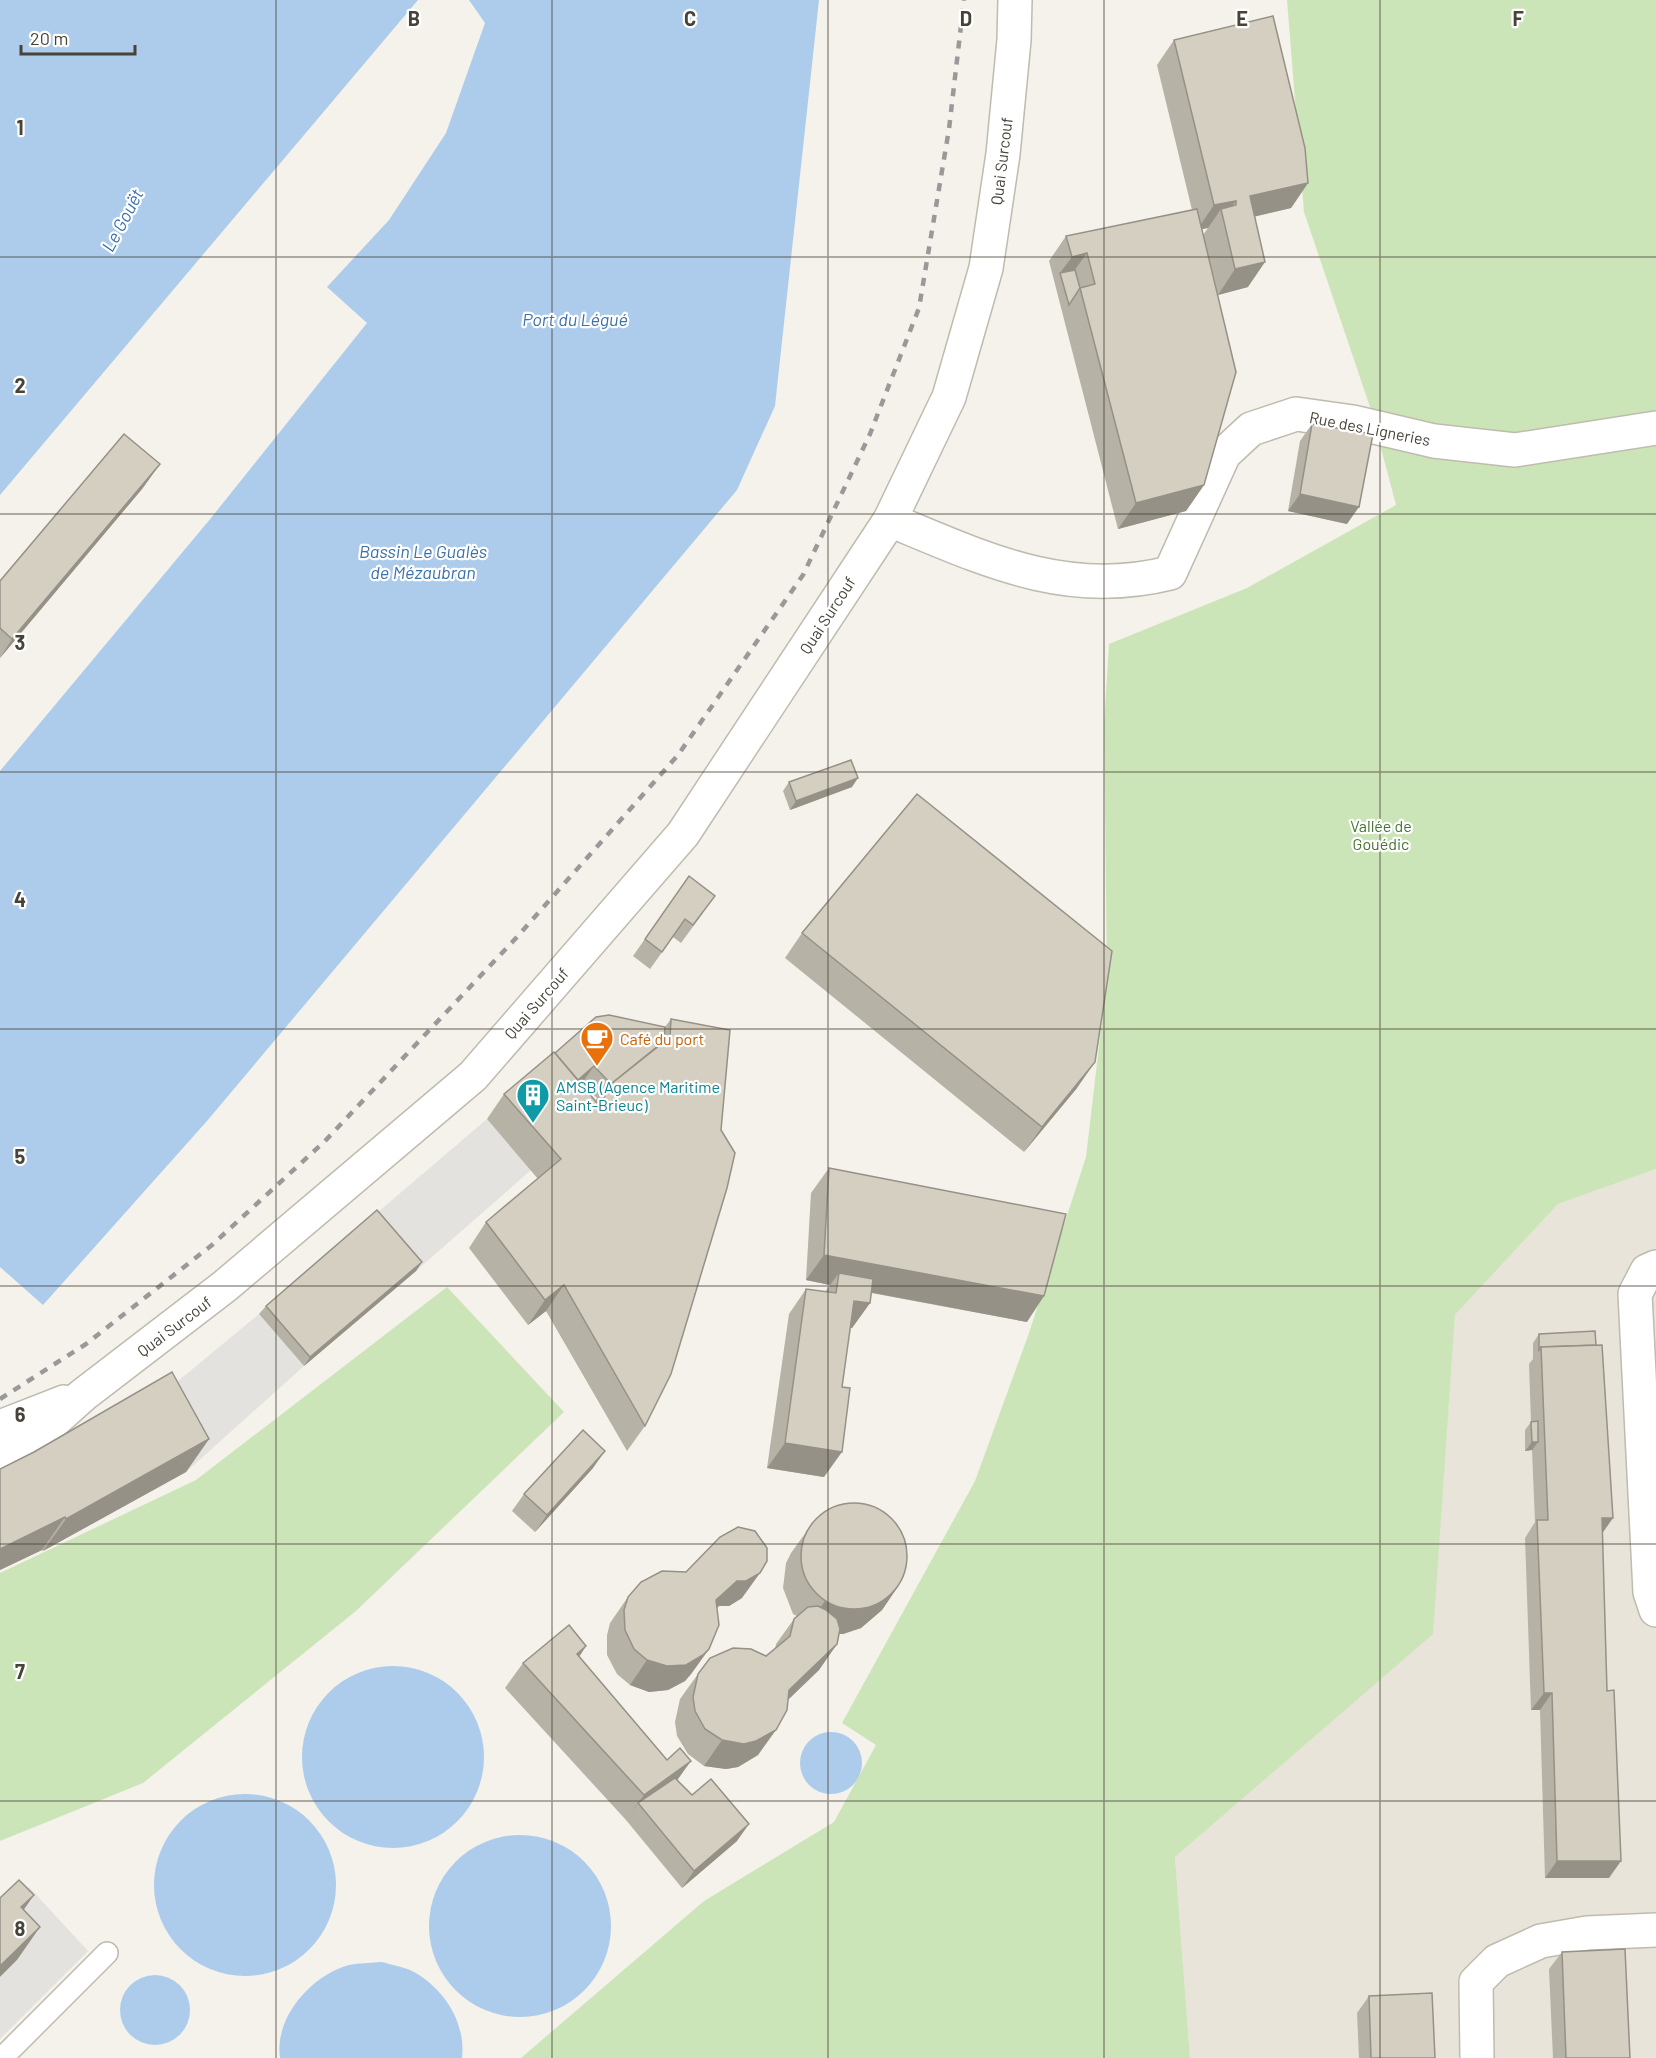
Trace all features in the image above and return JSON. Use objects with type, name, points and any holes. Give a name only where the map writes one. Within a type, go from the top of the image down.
[{"type":"street","name":"Quai Surcouf","points":[[0,1460],[26,1446],[83,1395],[225,1286],[473,1076],[683,834],[890,520],[949,397],[986,268],[1003,154],[1014,40],[1015,0]]},
{"type":"street","name":"Rue des Ligneries","points":[[890,520],[999,565],[1057,579],[1115,583],[1170,573],[1224,454],[1251,429],[1296,414],[1353,422],[1434,441],[1515,450],[1656,428]]},
{"type":"street","points":[[1654,1598],[1636,1360],[1635,1294],[1647,1271],[1656,1267]]},
{"type":"street","name":"Quai Surcouf","points":[[0,1427],[83,1395]]},
{"type":"street","points":[[1477,2058],[1476,1982],[1497,1960],[1541,1941],[1587,1934],[1656,1930]]},
{"type":"lane","points":[[2,2058],[107,1953]]},
{"type":"shaded area","points":[[487,1119],[531,1170],[416,1271],[371,1218]]},
{"type":"shaded area","points":[[1656,1169],[1656,2058],[1190,2058],[1175,1857],[1432,1634],[1455,1315],[1558,1204]]},
{"type":"shaded area","points":[[259,1314],[304,1366],[186,1472],[149,1405]]},
{"type":"shaded area","points":[[29,1887],[88,1951],[0,2039],[0,1977],[17,1960],[0,1909]]},
{"type":"green space","name":"Vallée de Gouédic","points":[[1287,0],[1656,0],[1656,1169],[1558,1204],[1455,1315],[1433,1634],[1175,1857],[1190,2058],[521,2058],[704,1901],[834,1822],[876,1745],[842,1723],[975,1481],[1028,1336],[1086,1157],[1107,978],[1104,725],[1109,644],[1247,588],[1396,505],[1370,407],[1304,212]]},
{"type":"green space","points":[[447,1287],[564,1412],[356,1611],[143,1783],[0,1841],[0,1573],[196,1480]]},
{"type":"water","name":"Le Gouët","points":[[0,0],[418,0],[0,495]]},
{"type":"water","name":"Port du Légué","points":[[469,0],[819,0],[775,406],[737,490],[207,1121],[43,1305],[0,1267],[0,771],[211,518],[367,323],[327,287],[389,220],[446,133],[485,23]]},
{"type":"water","points":[[393,1666],[428,1673],[444,1681],[457,1693],[469,1706],[477,1722],[484,1757],[477,1792],[469,1808],[457,1821],[444,1833],[428,1841],[393,1848],[358,1841],[342,1833],[329,1821],[317,1808],[309,1792],[302,1757],[309,1722],[317,1706],[329,1693],[342,1681],[358,1673]]},
{"type":"water","points":[[831,1732],[843,1734],[853,1741],[860,1751],[862,1763],[860,1775],[853,1785],[843,1792],[831,1794],[819,1792],[809,1785],[802,1775],[800,1763],[802,1751],[809,1741],[819,1734]]},
{"type":"water","points":[[245,1794],[280,1801],[296,1809],[309,1821],[321,1834],[329,1850],[336,1885],[329,1920],[321,1936],[309,1949],[296,1961],[280,1969],[245,1976],[210,1969],[194,1961],[181,1949],[169,1936],[161,1920],[154,1885],[161,1850],[169,1834],[181,1821],[194,1809],[210,1801]]},
{"type":"water","points":[[520,1835],[555,1842],[571,1850],[584,1862],[596,1875],[604,1891],[611,1926],[604,1961],[596,1977],[584,1990],[571,2002],[555,2010],[520,2017],[485,2010],[469,2002],[456,1990],[444,1977],[436,1961],[429,1926],[436,1891],[444,1875],[456,1862],[469,1850],[485,1842]]},
{"type":"water","points":[[382,1962],[414,1972],[425,1979],[443,1997],[456,2019],[462,2045],[462,2058],[280,2058],[283,2028],[289,2013],[309,1988],[335,1970],[349,1965]]},
{"type":"water","points":[[162,1975],[175,1981],[184,1990],[188,1996],[190,2010],[188,2024],[180,2035],[169,2043],[148,2045],[130,2035],[122,2024],[120,2003],[130,1985],[141,1977]]},
{"type":"building","points":[[1273,16],[1305,148],[1308,183],[1250,196],[1265,262],[1235,269],[1221,209],[1236,205],[1236,201],[1214,205],[1174,40]]},
{"type":"building","points":[[1197,209],[1236,372],[1204,485],[1136,503],[1080,288],[1095,284],[1087,253],[1072,257],[1066,236]]},
{"type":"building","points":[[1075,270],[1080,288],[1069,305],[1060,273]]},
{"type":"building","points":[[1312,424],[1373,434],[1359,507],[1300,494]]},
{"type":"building","points":[[124,434],[160,464],[12,639],[0,628],[0,581]]},
{"type":"building","points":[[851,760],[858,778],[796,801],[789,782]]},
{"type":"building","points":[[917,794],[1112,951],[1095,1062],[1042,1127],[802,933]]},
{"type":"building","points":[[689,876],[715,896],[693,925],[685,919],[662,952],[645,939]]},
{"type":"building","name":"Café du port","points":[[609,1015],[665,1027],[664,1041],[611,1084],[594,1066],[578,1080],[555,1053],[596,1017]]},
{"type":"building","points":[[671,1019],[730,1030],[721,1130],[735,1153],[727,1188],[671,1374],[645,1426],[564,1285],[545,1300],[486,1222],[561,1159],[504,1094],[554,1052],[598,1104],[605,1096],[601,1092],[670,1037]]},
{"type":"building","points":[[829,1168],[1066,1214],[1044,1296],[824,1255]]},
{"type":"building","points":[[377,1210],[422,1262],[310,1357],[266,1306]]},
{"type":"building","points":[[839,1273],[873,1279],[870,1303],[854,1301],[842,1387],[850,1388],[842,1452],[785,1443],[806,1289],[836,1293]]},
{"type":"building","points":[[1595,1331],[1596,1345],[1541,1347],[1539,1350],[1539,1334]]},
{"type":"building","points":[[1602,1345],[1613,1518],[1602,1518],[1607,1691],[1614,1690],[1621,1861],[1557,1861],[1552,1693],[1544,1693],[1537,1520],[1548,1520],[1541,1347]]},
{"type":"building","points":[[172,1372],[209,1439],[66,1519],[65,1517],[0,1549],[0,1469],[34,1452]]},
{"type":"building","points":[[1538,1421],[1538,1442],[1532,1442],[1531,1422]]},
{"type":"building","points":[[583,1430],[605,1451],[547,1515],[524,1494]]},
{"type":"building","points":[[854,1503],[874,1507],[891,1519],[903,1536],[907,1556],[903,1576],[891,1593],[874,1605],[854,1609],[834,1605],[817,1593],[805,1576],[801,1556],[805,1536],[817,1519],[834,1507]]},
{"type":"building","points":[[738,1527],[755,1531],[767,1548],[767,1561],[760,1573],[746,1581],[737,1581],[716,1600],[719,1625],[709,1649],[686,1665],[667,1666],[647,1660],[634,1649],[625,1630],[624,1610],[628,1597],[641,1582],[662,1571],[686,1572],[720,1537]]},
{"type":"building","points":[[818,1606],[837,1619],[840,1629],[837,1644],[789,1690],[787,1710],[776,1730],[756,1741],[744,1744],[722,1740],[705,1729],[695,1711],[693,1697],[698,1674],[710,1658],[733,1648],[751,1649],[766,1656],[790,1636],[794,1619],[808,1607]]},
{"type":"building","points":[[569,1625],[586,1646],[577,1654],[667,1760],[680,1748],[691,1761],[644,1795],[523,1663]]},
{"type":"building","points":[[675,1778],[692,1795],[711,1779],[749,1824],[694,1871],[638,1803]]},
{"type":"building","points":[[19,1880],[34,1895],[21,1907],[40,1927],[0,1966],[0,1898]]},
{"type":"building","points":[[1625,1949],[1630,2058],[1566,2058],[1562,1952]]},
{"type":"building","points":[[1432,1993],[1435,2058],[1371,2058],[1369,1996]]},
{"type":"railway","points":[[0,1399],[86,1344],[212,1245],[325,1141],[517,937],[678,755],[803,575],[870,434],[919,308],[949,129],[964,0]]},
{"type":"place","name":"Café du port","points":[[597,1067]]},
{"type":"place","name":"AMSB (Agence Maritime Saint-Brieuc)","points":[[533,1124]]},
{"type":"water label","name":"Bassin Le Gualès de Mézaubran","points":[[423,561]]}]
